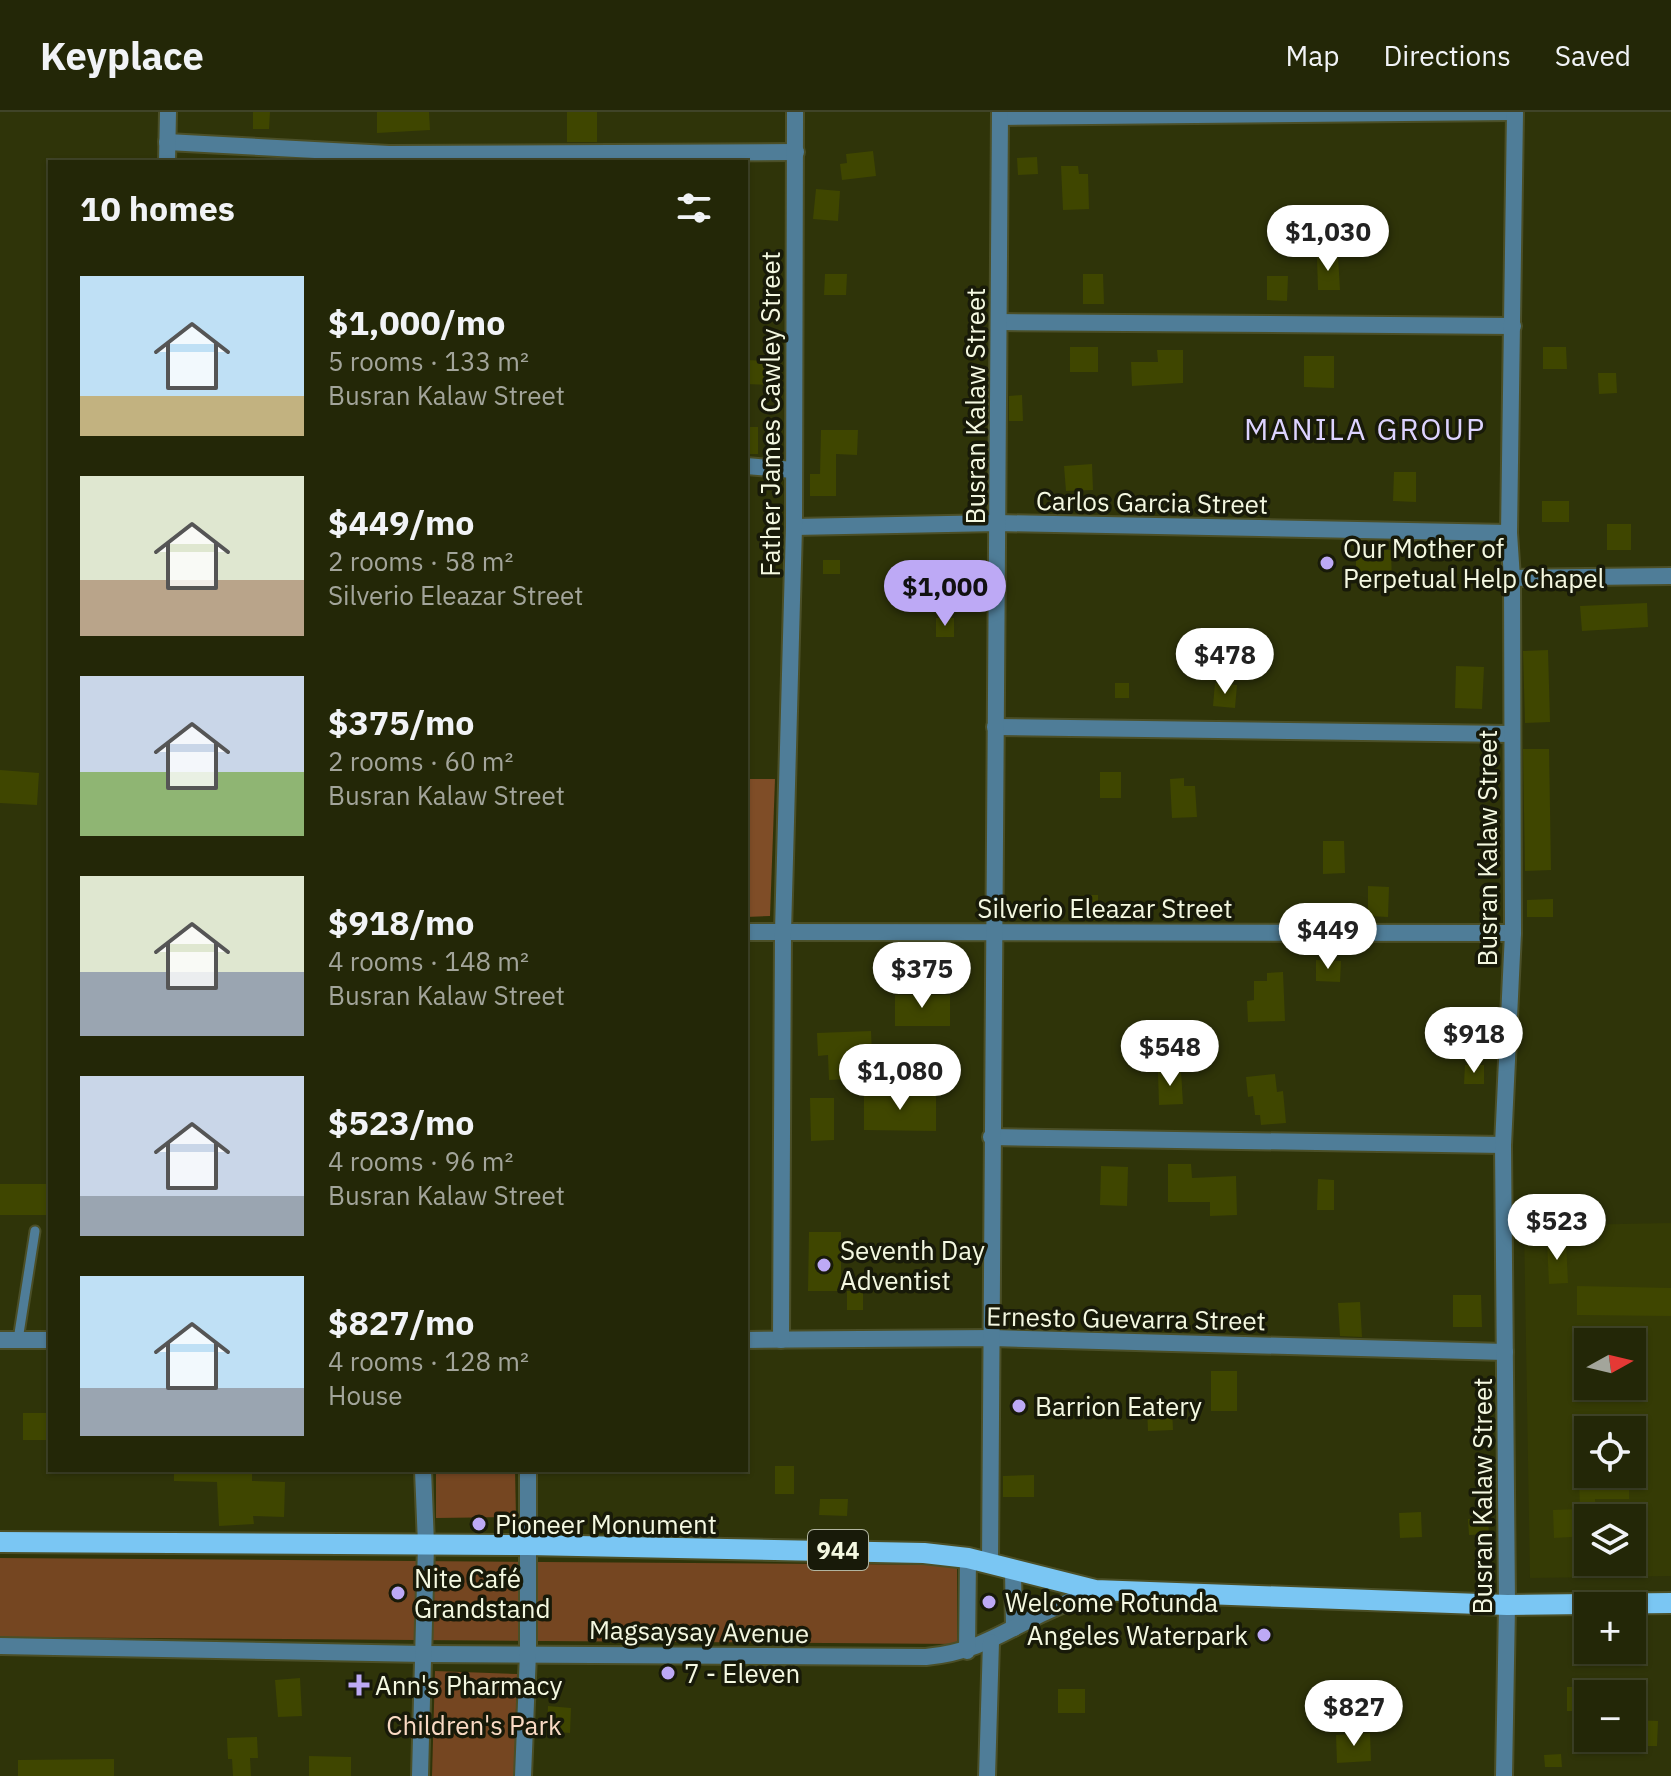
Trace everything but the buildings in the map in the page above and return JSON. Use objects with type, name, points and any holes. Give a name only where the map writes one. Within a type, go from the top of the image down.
[{"type":"main road","name":"944","points":[[0,1542],[528,1545],[924,1553],[968,1558],[1095,1590],[1507,1605],[1671,1603]]},
{"type":"street","points":[[167,160],[168,112]]},
{"type":"street","name":"Father James Cawley Street","points":[[781,1340],[783,932],[794,527],[795,112]]},
{"type":"street","points":[[1000,114],[1514,112]]},
{"type":"street","name":"Busran Kalaw Street","points":[[1504,1776],[1507,1605],[1503,1145],[1513,933],[1512,578],[1509,533],[1514,112]]},
{"type":"street","name":"Busran Kalaw Street","points":[[990,1564],[1000,114]]},
{"type":"street","points":[[167,142],[389,158],[710,157],[796,152]]},
{"type":"street","points":[[999,322],[1513,326]]},
{"type":"street","points":[[748,466],[793,470]]},
{"type":"street","name":"Carlos Garcia Street","points":[[794,527],[998,523],[1509,533]]},
{"type":"street","points":[[1512,578],[1671,576]]},
{"type":"street","points":[[995,727],[1511,734]]},
{"type":"street","name":"Silverio Eleazar Street","points":[[748,932],[1513,933]]},
{"type":"street","points":[[991,1137],[1503,1145]]},
{"type":"street","name":"Ernesto Guevarra Street","points":[[748,1340],[992,1338],[1505,1352]]},
{"type":"street","points":[[0,1340],[48,1340]]},
{"type":"street","points":[[420,1776],[426,1544],[423,1472]]},
{"type":"street","points":[[523,1776],[528,1653],[528,1472]]},
{"type":"street","points":[[967,1651],[968,1558]]},
{"type":"street","points":[[1013,1570],[1014,1628]]},
{"type":"street","name":"Magsaysay Avenue","points":[[0,1646],[424,1654],[926,1657],[967,1651],[991,1642],[1095,1590]]},
{"type":"street","points":[[987,1776],[991,1642]]},
{"type":"lane","points":[[18,1340],[35,1231]]},
{"type":"shaded area","points":[[748,779],[775,779],[770,916],[748,917]]},
{"type":"shaded area","points":[[1671,1223],[1671,1576],[1530,1578],[1524,1226]]},
{"type":"green space","points":[[436,1472],[515,1472],[516,1517],[436,1518]]},
{"type":"green space","points":[[0,1558],[957,1565],[957,1644],[0,1637]]},
{"type":"green space","name":"Children's Park","points":[[435,1671],[517,1674],[514,1776],[432,1776]]},
{"type":"place","name":"Our Mother of Perpetual Help Chapel","points":[[1327,563]]},
{"type":"place","name":"Seventh Day Adventist","points":[[824,1265]]},
{"type":"place","name":"Barrion Eatery","points":[[1019,1406]]},
{"type":"place","name":"Pioneer Monument","points":[[479,1524]]},
{"type":"place","name":"Nite Café Grandstand","points":[[398,1593]]},
{"type":"place","name":"Welcome Rotunda","points":[[989,1602]]},
{"type":"place","name":"Angeles Waterpark","points":[[1264,1635]]},
{"type":"place","name":"7 - Eleven","points":[[668,1673]]},
{"type":"place","name":"Ann's Pharmacy","points":[[359,1685]]},
{"type":"district","name":"MANILA GROUP","points":[[1365,428]]}]
